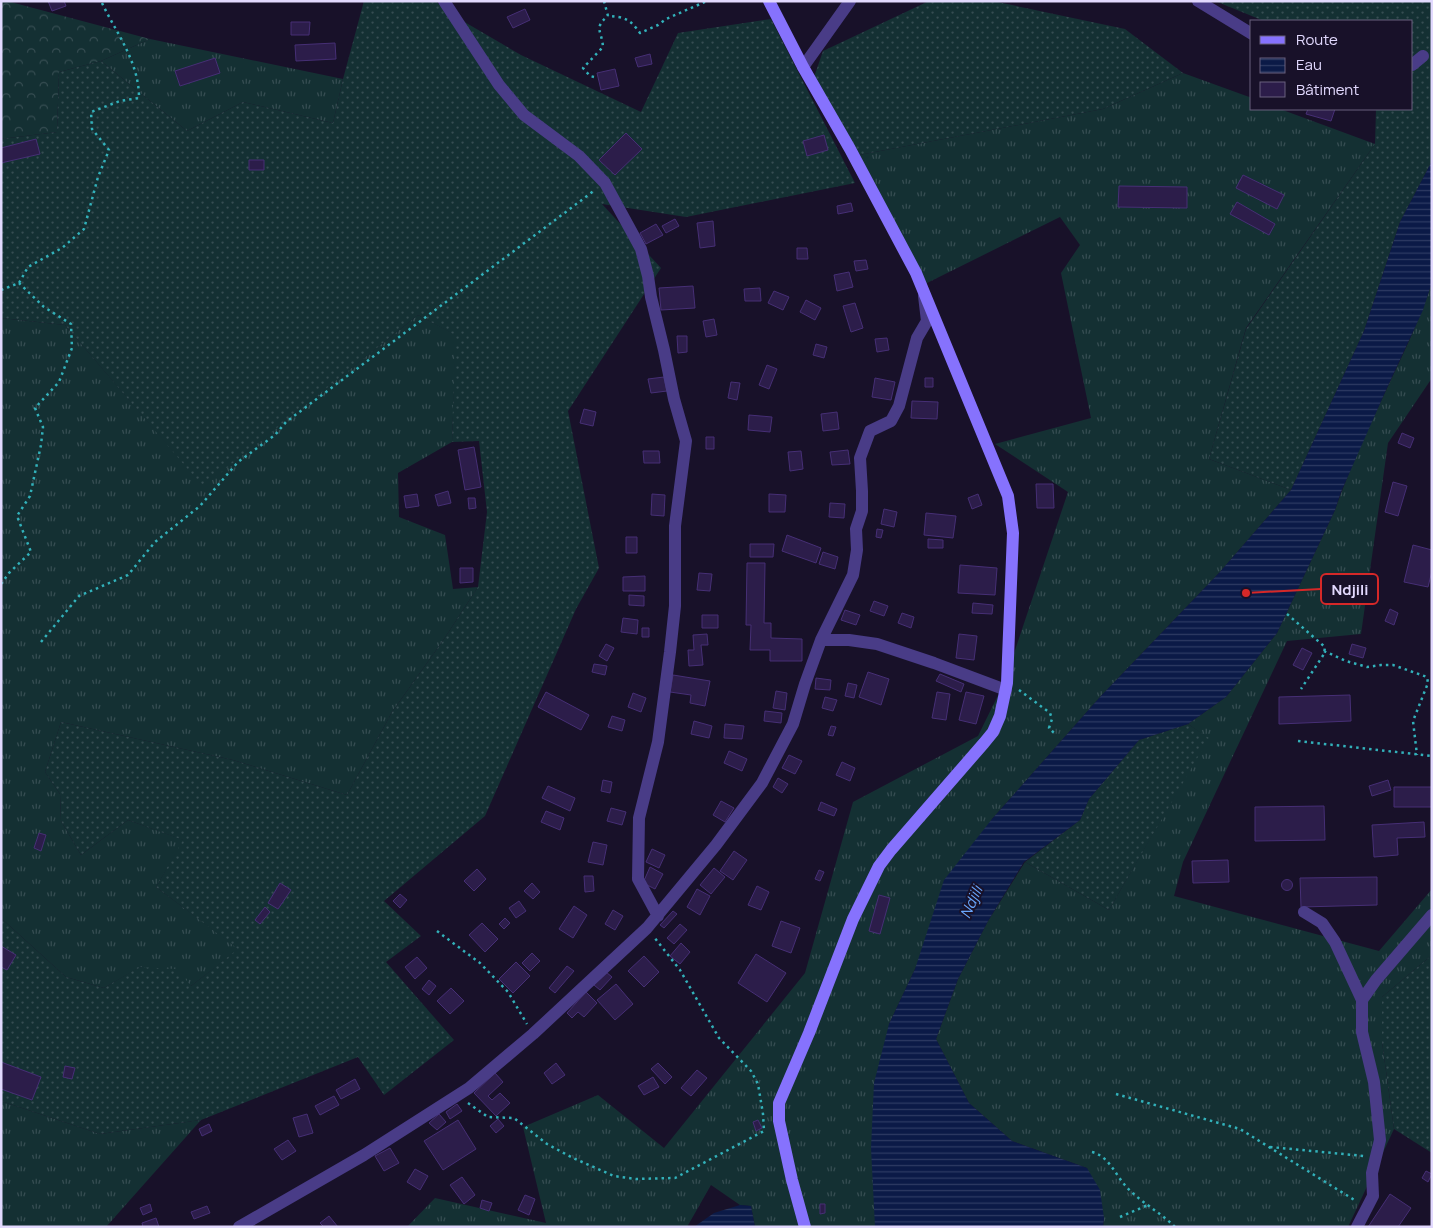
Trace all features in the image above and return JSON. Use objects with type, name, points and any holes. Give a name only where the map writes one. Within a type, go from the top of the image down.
[{"type":"street","points":[[444,1],[499,85],[524,115],[579,156],[604,183],[641,249],[648,276],[650,297],[686,441],[675,526],[674,606],[670,652],[658,742],[639,818],[638,878],[658,916]]},
{"type":"street","points":[[769,1],[916,273],[1008,496],[1013,533],[1007,686],[1000,716],[993,732],[879,866],[853,919],[809,1033],[779,1103],[779,1121],[805,1227]]},
{"type":"street","points":[[803,67],[850,1]]},
{"type":"street","points":[[1198,1],[1250,33]]},
{"type":"street","points":[[1413,64],[1423,56]]},
{"type":"street","points":[[239,1227],[364,1155],[469,1088],[533,1034],[658,916],[716,846],[762,782],[793,724],[805,684],[822,640],[853,575],[857,550],[856,528],[862,511],[860,458],[870,431],[891,421],[899,406],[917,338],[927,321],[924,299],[916,273]]},
{"type":"street","points":[[822,640],[849,640],[877,644],[1007,686]]},
{"type":"street","points":[[1304,912],[1322,923],[1335,942],[1362,1000],[1362,1032],[1374,1082],[1380,1140],[1372,1173],[1373,1196],[1357,1227]]},
{"type":"street","points":[[1362,1000],[1376,980],[1432,915]]},
{"type":"path","points":[[1,290],[19,283],[28,267],[62,248],[84,229],[98,177],[110,150],[92,129],[91,112],[120,101],[139,98],[139,84],[126,46],[109,18],[102,1]]},
{"type":"path","points":[[604,1],[608,16]]},
{"type":"path","points":[[608,16],[626,18],[633,23],[640,33],[707,1]]},
{"type":"path","points":[[594,77],[590,76],[584,68],[603,47],[599,28],[608,16]]},
{"type":"path","points":[[42,642],[79,596],[128,575],[155,542],[200,506],[238,462],[275,436],[286,422],[604,183]]},
{"type":"path","points":[[1,584],[31,552],[18,516],[30,496],[42,445],[43,428],[35,408],[59,382],[72,348],[71,324],[44,307],[19,283]]},
{"type":"path","points":[[1287,614],[1325,647],[1302,689]]},
{"type":"path","points":[[1324,651],[1346,661],[1367,667],[1394,665],[1427,676],[1428,683],[1413,721],[1418,754]]},
{"type":"path","points":[[1007,686],[1050,713],[1052,719],[1049,728],[1056,735]]},
{"type":"path","points":[[1298,741],[1432,756]]},
{"type":"path","points":[[455,1097],[478,1109],[488,1117],[514,1118],[547,1144],[573,1158],[614,1176],[636,1179],[675,1178],[764,1131],[758,1084],[754,1077],[719,1038],[680,970],[647,928]]},
{"type":"path","points":[[438,932],[480,963],[508,992],[533,1034]]},
{"type":"path","points":[[1116,1094],[1240,1129],[1367,1208]]},
{"type":"path","points":[[1269,1147],[1375,1158]]},
{"type":"path","points":[[1092,1152],[1099,1154],[1112,1165],[1124,1185],[1163,1215],[1175,1227]]},
{"type":"path","points":[[1120,1217],[1148,1205]]},
{"type":"green space","points":[[1,1],[150,39],[101,61],[59,72],[57,132],[1,139]]},
{"type":"green space","points":[[364,1],[436,1],[444,10],[521,55],[641,112],[678,33],[771,19],[855,183],[686,217],[602,204],[661,268],[568,411],[599,568],[576,609],[485,816],[384,901],[421,936],[386,962],[454,1040],[384,1095],[358,1057],[201,1120],[100,1134],[1,1101],[1,918],[66,977],[104,988],[139,967],[177,969],[191,986],[238,949],[156,887],[183,840],[128,820],[81,855],[61,821],[60,794],[45,772],[61,722],[233,760],[347,795],[392,712],[442,642],[478,587],[487,512],[479,441],[452,442],[455,335],[418,315],[203,487],[65,325],[1,318],[1,139],[57,132],[59,72],[101,61],[187,131],[243,102],[333,123]]},
{"type":"green space","points":[[929,1],[993,1],[1125,29],[1183,73],[1103,109],[859,155],[814,77],[823,51]]},
{"type":"green space","points":[[1215,1],[1432,1],[1432,161],[1400,222],[1364,331],[1291,490],[1209,459],[1246,329],[1375,144],[1376,110],[1413,110],[1413,20],[1262,20]]},
{"type":"green space","points":[[150,39],[343,79],[333,123],[243,102],[187,131],[101,61]]},
{"type":"green space","points":[[1183,73],[1250,97],[1250,110],[1283,110],[1375,144],[1246,328],[1209,459],[1291,490],[1219,573],[1100,697],[992,819],[889,1024],[875,1227],[755,1227],[751,1206],[740,1205],[711,1185],[687,1227],[407,1227],[435,1198],[546,1223],[523,1127],[598,1095],[664,1148],[805,973],[853,802],[978,736],[1004,683],[1068,492],[995,444],[1091,418],[1061,273],[1080,245],[1060,217],[925,284],[859,155],[1103,109]]},
{"type":"green space","points":[[1432,282],[1432,378],[1388,443],[1361,634],[1287,641],[1183,862],[1174,896],[1379,951],[1432,889],[1432,955],[1382,997],[1382,1042],[1394,1129],[1348,1227],[1103,1227],[1104,1218],[1087,1168],[1012,1141],[969,1103],[936,1039],[958,979],[988,921],[1025,862],[1109,910],[1208,738],[1188,724],[1226,697],[1277,633],[1335,510],[1360,446],[1418,321]]},
{"type":"green space","points":[[418,315],[456,335],[452,442],[398,473],[399,517],[445,535],[453,589],[478,587],[442,642],[392,712],[347,795],[233,760],[61,722],[45,772],[60,794],[61,821],[81,855],[128,820],[184,840],[156,887],[239,949],[191,986],[140,967],[104,988],[66,977],[1,918],[1,318],[65,325],[203,486]]},
{"type":"green space","points":[[1188,724],[1209,738],[1109,910],[1025,862],[1080,820],[1089,799],[1139,740]]},
{"type":"green space","points":[[1432,955],[1432,1153],[1394,1129],[1382,1042],[1382,997]]},
{"type":"green space","points":[[1,1101],[100,1134],[201,1120],[106,1227],[1,1227]]},
{"type":"water","points":[[1432,161],[1432,282],[1423,310],[1341,492],[1335,510],[1277,633],[1226,697],[1188,724],[1139,740],[1089,799],[1080,820],[1024,862],[988,921],[958,979],[936,1039],[969,1103],[1012,1141],[1087,1168],[1100,1190],[1104,1218],[1103,1227],[875,1227],[871,1148],[874,1083],[889,1024],[915,969],[944,880],[992,819],[1100,697],[1219,573],[1291,490],[1364,331],[1400,222]]},
{"type":"water","points":[[740,1205],[751,1206],[755,1227],[694,1227],[714,1213]]},
{"type":"building","points":[[48,1],[64,1],[66,6],[52,11]]},
{"type":"building","points":[[525,9],[530,20],[513,28],[507,17]]},
{"type":"building","points":[[291,22],[310,22],[309,35],[291,35]]},
{"type":"building","points":[[335,43],[336,59],[296,61],[295,45]]},
{"type":"building","points":[[650,54],[652,64],[638,67],[635,58]]},
{"type":"building","points":[[215,58],[220,73],[180,86],[175,71]]},
{"type":"building","points":[[615,69],[619,86],[601,90],[597,73]]},
{"type":"building","points":[[1308,110],[1335,110],[1331,121],[1306,114]]},
{"type":"building","points":[[626,133],[642,149],[615,175],[599,160]]},
{"type":"building","points":[[824,135],[828,150],[807,156],[803,141]]},
{"type":"building","points":[[36,139],[40,154],[1,163],[1,148]]},
{"type":"building","points":[[249,160],[264,160],[264,170],[249,170]]},
{"type":"building","points":[[1243,175],[1284,195],[1277,209],[1236,188]]},
{"type":"building","points":[[1119,186],[1187,187],[1187,208],[1118,207]]},
{"type":"building","points":[[1237,202],[1275,224],[1269,235],[1230,214]]},
{"type":"building","points":[[851,203],[853,211],[838,214],[837,206]]},
{"type":"building","points":[[675,219],[679,226],[666,233],[662,226]]},
{"type":"building","points":[[713,221],[715,246],[700,248],[697,223]]},
{"type":"building","points":[[656,224],[663,235],[646,244],[640,233]]},
{"type":"building","points":[[797,248],[807,248],[808,259],[797,259]]},
{"type":"building","points":[[866,260],[868,269],[856,271],[854,261]]},
{"type":"building","points":[[849,272],[853,287],[837,291],[834,275]]},
{"type":"building","points":[[693,286],[695,308],[661,310],[659,288]]},
{"type":"building","points":[[760,288],[761,301],[745,301],[744,289]]},
{"type":"building","points":[[774,291],[789,297],[783,310],[768,303]]},
{"type":"building","points":[[806,300],[821,308],[815,320],[800,312]]},
{"type":"building","points":[[855,303],[863,328],[851,332],[843,306]]},
{"type":"building","points":[[714,319],[717,335],[706,337],[703,321]]},
{"type":"building","points":[[677,336],[687,336],[687,352],[678,353]]},
{"type":"building","points":[[887,338],[889,350],[877,352],[875,339]]},
{"type":"building","points":[[816,344],[827,347],[824,358],[813,355]]},
{"type":"building","points":[[767,365],[777,369],[769,389],[759,385]]},
{"type":"building","points":[[664,377],[667,391],[651,393],[648,379]]},
{"type":"building","points":[[875,378],[895,382],[891,400],[872,397]]},
{"type":"building","points":[[925,378],[933,378],[933,387],[925,387]]},
{"type":"building","points":[[731,382],[740,383],[737,400],[728,398]]},
{"type":"building","points":[[912,401],[938,402],[937,419],[911,418]]},
{"type":"building","points":[[584,409],[596,412],[593,426],[580,423]]},
{"type":"building","points":[[837,412],[839,429],[823,431],[821,414]]},
{"type":"building","points":[[749,415],[772,417],[770,432],[748,430]]},
{"type":"building","points":[[1402,433],[1414,438],[1410,448],[1398,443]]},
{"type":"building","points":[[706,437],[714,437],[714,449],[706,449]]},
{"type":"building","points":[[474,447],[481,487],[465,490],[458,450]]},
{"type":"building","points":[[848,450],[850,464],[832,465],[830,452]]},
{"type":"building","points":[[643,451],[659,451],[660,463],[644,463]]},
{"type":"building","points":[[801,451],[803,469],[790,471],[788,452]]},
{"type":"building","points":[[1393,482],[1407,486],[1398,516],[1385,512]]},
{"type":"building","points":[[1036,484],[1053,484],[1054,508],[1037,508]]},
{"type":"building","points":[[448,491],[451,503],[438,506],[435,495]]},
{"type":"building","points":[[417,494],[419,506],[406,508],[404,496]]},
{"type":"building","points":[[652,494],[665,495],[664,516],[651,515]]},
{"type":"building","points":[[769,494],[786,495],[785,512],[769,512]]},
{"type":"building","points":[[978,494],[982,505],[972,509],[968,498]]},
{"type":"building","points":[[468,498],[475,498],[476,508],[469,509]]},
{"type":"building","points":[[830,503],[845,504],[844,518],[829,517]]},
{"type":"building","points":[[884,509],[897,512],[894,527],[881,524]]},
{"type":"building","points":[[926,513],[956,516],[953,538],[924,535]]},
{"type":"building","points":[[877,529],[883,530],[881,538],[876,537]]},
{"type":"building","points":[[787,535],[821,548],[816,563],[782,551]]},
{"type":"building","points":[[626,537],[637,537],[637,553],[626,553]]},
{"type":"building","points":[[928,539],[943,540],[943,548],[928,548]]},
{"type":"building","points":[[750,544],[774,544],[773,557],[750,557]]},
{"type":"building","points":[[1413,545],[1432,550],[1432,571],[1428,587],[1404,582]]},
{"type":"building","points":[[823,552],[838,557],[835,569],[819,564]]},
{"type":"building","points":[[747,563],[765,563],[764,623],[771,623],[771,638],[802,639],[802,661],[770,661],[770,650],[750,650],[751,625],[746,625]]},
{"type":"building","points":[[960,565],[997,568],[995,595],[958,593]]},
{"type":"building","points":[[460,568],[473,568],[473,582],[460,583]]},
{"type":"building","points":[[699,573],[712,574],[710,591],[697,590]]},
{"type":"building","points":[[645,576],[645,591],[623,591],[623,577]]},
{"type":"building","points":[[629,595],[644,596],[644,606],[629,605]]},
{"type":"building","points":[[874,601],[888,606],[884,616],[870,611]]},
{"type":"building","points":[[973,603],[993,605],[992,614],[972,613]]},
{"type":"building","points":[[1390,609],[1398,613],[1394,625],[1385,621]]},
{"type":"building","points":[[845,610],[860,615],[856,625],[841,620]]},
{"type":"building","points":[[902,613],[914,617],[911,628],[898,623]]},
{"type":"building","points":[[702,615],[718,615],[718,628],[702,628]]},
{"type":"building","points":[[623,618],[638,620],[637,634],[621,632]]},
{"type":"building","points":[[642,628],[649,628],[649,637],[642,637]]},
{"type":"building","points":[[707,634],[708,645],[701,645],[703,665],[689,666],[688,650],[694,650],[693,635]]},
{"type":"building","points":[[959,634],[977,636],[974,660],[956,658]]},
{"type":"building","points":[[606,644],[614,648],[607,661],[599,656]]},
{"type":"building","points":[[1352,644],[1366,648],[1363,658],[1349,654]]},
{"type":"building","points":[[1302,648],[1312,653],[1303,670],[1293,665]]},
{"type":"building","points":[[594,664],[607,666],[605,675],[592,672]]},
{"type":"building","points":[[868,672],[889,679],[881,705],[859,697]]},
{"type":"building","points":[[940,674],[964,684],[961,692],[936,681]]},
{"type":"building","points":[[673,675],[710,681],[705,706],[690,703],[691,695],[670,692]]},
{"type":"building","points":[[816,678],[831,680],[830,690],[815,689]]},
{"type":"building","points":[[848,683],[857,685],[854,698],[845,696]]},
{"type":"building","points":[[776,691],[787,693],[785,710],[773,708]]},
{"type":"building","points":[[546,692],[589,715],[581,730],[538,707]]},
{"type":"building","points":[[937,692],[950,694],[946,720],[932,718]]},
{"type":"building","points":[[966,692],[984,696],[976,724],[959,720]]},
{"type":"building","points":[[633,693],[646,698],[641,712],[628,707]]},
{"type":"building","points":[[1350,695],[1351,721],[1279,724],[1279,697]]},
{"type":"building","points":[[825,697],[837,700],[833,711],[822,708]]},
{"type":"building","points":[[765,711],[782,713],[781,723],[764,721]]},
{"type":"building","points":[[612,716],[625,720],[622,731],[608,727]]},
{"type":"building","points":[[694,721],[712,726],[709,738],[691,734]]},
{"type":"building","points":[[725,724],[744,726],[742,739],[724,738]]},
{"type":"building","points":[[831,726],[836,727],[833,736],[828,735]]},
{"type":"building","points":[[729,751],[747,759],[742,771],[724,763]]},
{"type":"building","points":[[789,755],[802,761],[795,774],[782,768]]},
{"type":"building","points":[[842,762],[855,768],[850,781],[836,775]]},
{"type":"building","points":[[778,778],[788,784],[782,793],[773,787]]},
{"type":"building","points":[[603,780],[612,782],[610,793],[601,791]]},
{"type":"building","points":[[1388,780],[1391,790],[1372,796],[1369,786]]},
{"type":"building","points":[[548,786],[575,798],[570,811],[542,798]]},
{"type":"building","points":[[1394,787],[1432,787],[1432,807],[1394,807]]},
{"type":"building","points":[[721,801],[734,808],[725,822],[713,815]]},
{"type":"building","points":[[821,802],[837,809],[834,816],[818,810]]},
{"type":"building","points":[[1324,806],[1325,840],[1255,841],[1255,807]]},
{"type":"building","points":[[611,808],[626,812],[622,825],[607,821]]},
{"type":"building","points":[[546,811],[564,818],[560,830],[541,822]]},
{"type":"building","points":[[1424,822],[1425,837],[1397,838],[1398,855],[1374,857],[1372,825]]},
{"type":"building","points":[[39,833],[46,835],[41,851],[34,848]]},
{"type":"building","points":[[593,842],[607,845],[603,865],[588,862]]},
{"type":"building","points":[[652,849],[665,855],[659,868],[646,862]]},
{"type":"building","points":[[734,851],[747,860],[733,880],[720,871]]},
{"type":"building","points":[[1228,860],[1229,882],[1193,883],[1192,861]]},
{"type":"building","points":[[650,867],[663,874],[655,889],[643,883]]},
{"type":"building","points":[[714,868],[725,877],[711,894],[700,885]]},
{"type":"building","points":[[477,869],[486,879],[474,891],[464,881]]},
{"type":"building","points":[[819,870],[824,872],[820,881],[815,879]]},
{"type":"building","points":[[584,876],[593,876],[594,891],[585,892]]},
{"type":"building","points":[[1377,877],[1377,905],[1301,907],[1300,878]]},
{"type":"building","points":[[1285,880],[1289,880],[1292,885],[1291,889],[1285,890],[1282,887],[1282,883]]},
{"type":"building","points":[[280,883],[291,890],[278,909],[268,903]]},
{"type":"building","points":[[532,883],[540,892],[533,899],[524,891]]},
{"type":"building","points":[[757,886],[769,892],[761,910],[748,905]]},
{"type":"building","points":[[697,889],[710,896],[700,915],[687,907]]},
{"type":"building","points":[[400,894],[407,900],[400,908],[393,901]]},
{"type":"building","points":[[879,895],[890,898],[880,934],[869,931]]},
{"type":"building","points":[[519,901],[526,911],[516,918],[509,908]]},
{"type":"building","points":[[574,906],[587,915],[573,938],[559,929]]},
{"type":"building","points":[[265,907],[270,912],[260,924],[255,920]]},
{"type":"building","points":[[613,910],[623,916],[615,930],[605,924]]},
{"type":"building","points":[[673,911],[677,914],[664,928],[660,925]]},
{"type":"building","points":[[505,918],[510,923],[504,929],[499,924]]},
{"type":"building","points":[[781,921],[800,928],[791,953],[772,946]]},
{"type":"building","points":[[482,923],[498,939],[485,952],[469,935]]},
{"type":"building","points":[[680,924],[687,930],[674,944],[667,938]]},
{"type":"building","points":[[681,943],[690,952],[680,964],[670,956]]},
{"type":"building","points":[[1,946],[16,955],[7,970],[1,967]]},
{"type":"building","points":[[532,953],[540,961],[530,971],[522,963]]},
{"type":"building","points":[[756,954],[786,973],[767,1002],[738,983]]},
{"type":"building","points":[[644,956],[659,972],[644,987],[628,971]]},
{"type":"building","points":[[417,957],[427,968],[415,979],[405,967]]},
{"type":"building","points":[[516,962],[530,976],[513,993],[499,979]]},
{"type":"building","points":[[567,966],[574,971],[555,993],[549,988]]},
{"type":"building","points":[[606,972],[612,977],[600,990],[594,985]]},
{"type":"building","points":[[429,980],[436,986],[429,995],[422,989]]},
{"type":"building","points":[[616,984],[633,1004],[615,1020],[597,1000]]},
{"type":"building","points":[[451,988],[464,1001],[450,1014],[437,1001]]},
{"type":"building","points":[[586,992],[597,1003],[584,1017],[578,1012],[572,1018],[567,1013]]},
{"type":"building","points":[[1,1062],[41,1077],[32,1100],[1,1089]]},
{"type":"building","points":[[556,1063],[565,1075],[552,1084],[544,1073]]},
{"type":"building","points":[[658,1063],[672,1077],[665,1084],[651,1069]]},
{"type":"building","points":[[65,1066],[75,1068],[72,1079],[63,1077]]},
{"type":"building","points":[[697,1070],[707,1078],[691,1096],[681,1088]]},
{"type":"building","points":[[495,1073],[503,1082],[488,1096],[492,1100],[500,1093],[510,1103],[496,1116],[474,1093]]},
{"type":"building","points":[[653,1077],[659,1087],[644,1095],[638,1086]]},
{"type":"building","points":[[355,1079],[360,1089],[341,1099],[336,1090]]},
{"type":"building","points":[[334,1096],[339,1105],[320,1115],[315,1106]]},
{"type":"building","points":[[457,1104],[462,1111],[450,1119],[446,1112]]},
{"type":"building","points":[[307,1114],[313,1133],[299,1137],[293,1118]]},
{"type":"building","points":[[439,1114],[446,1122],[437,1130],[429,1123]]},
{"type":"building","points":[[498,1119],[504,1126],[496,1133],[490,1126]]},
{"type":"building","points":[[458,1120],[476,1149],[443,1170],[424,1141]]},
{"type":"building","points":[[758,1120],[762,1128],[756,1131],[753,1122]]},
{"type":"building","points":[[209,1124],[212,1131],[202,1136],[199,1129]]},
{"type":"building","points":[[288,1140],[296,1151],[282,1160],[274,1149]]},
{"type":"building","points":[[390,1148],[399,1163],[384,1171],[375,1156]]},
{"type":"building","points":[[415,1169],[428,1176],[420,1190],[407,1182]]},
{"type":"building","points":[[1426,1171],[1432,1174],[1428,1182],[1422,1178]]},
{"type":"building","points":[[462,1177],[475,1195],[464,1204],[450,1185]]},
{"type":"building","points":[[1390,1194],[1411,1208],[1398,1227],[1368,1227]]},
{"type":"building","points":[[525,1195],[535,1199],[529,1215],[518,1210]]},
{"type":"building","points":[[482,1200],[492,1203],[489,1211],[480,1208]]},
{"type":"building","points":[[150,1204],[152,1211],[143,1215],[140,1208]]},
{"type":"building","points":[[820,1204],[825,1204],[825,1213],[820,1214]]},
{"type":"building","points":[[207,1206],[210,1213],[194,1219],[191,1212]]},
{"type":"building","points":[[329,1216],[338,1227],[324,1227],[320,1223]]},
{"type":"building","points":[[156,1218],[159,1227],[143,1227],[142,1223]]},
{"type":"place","name":"Ndjili","points":[[1246,593]]}]
